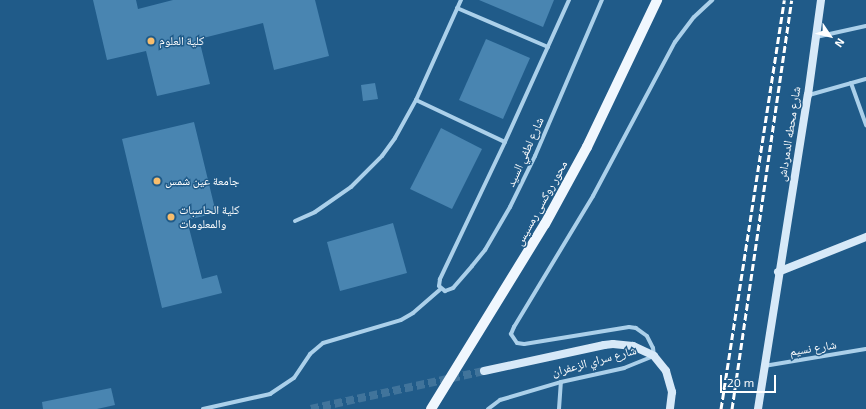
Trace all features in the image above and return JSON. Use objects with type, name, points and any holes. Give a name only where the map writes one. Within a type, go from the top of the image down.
[{"type":"main road","name":"محور روكسى رمسيس","points":[[432,409],[545,224],[587,147],[657,0]]},
{"type":"main road","name":"شارع محطه الدمرداش","points":[[758,409],[778,272],[808,95],[821,0]]},
{"type":"main road","points":[[778,272],[866,237]]},
{"type":"main road","name":"شارع سراي الزعفران","points":[[484,371],[613,344],[633,346],[654,356]]},
{"type":"main road","points":[[654,356],[666,371],[670,382],[672,392],[670,409]]},
{"type":"street","points":[[295,221],[334,201],[367,173],[394,138],[416,100],[461,0]]},
{"type":"street","name":"شارع لطفي السيد","points":[[569,0],[505,142],[438,283],[441,289],[449,291],[472,266],[485,250],[506,214],[535,156],[602,0]]},
{"type":"street","points":[[654,356],[654,348],[647,336],[636,328],[629,327],[524,344],[514,341],[512,334],[514,327],[596,191],[675,42],[694,17],[712,0]]},
{"type":"street","points":[[457,8],[548,47]]},
{"type":"street","points":[[816,37],[866,26]]},
{"type":"street","points":[[808,95],[866,79]]},
{"type":"street","points":[[851,83],[866,125]]},
{"type":"street","points":[[416,100],[505,142]]},
{"type":"street","name":"شارع لطفي السيد","points":[[203,409],[261,396],[279,389],[294,378],[310,354],[323,343],[401,320],[413,313],[441,289]]},
{"type":"street","name":"شارع نسيم","points":[[764,366],[866,349]]},
{"type":"street","name":"شارع سراي الزعفران","points":[[488,409],[500,400],[561,382],[624,368],[654,356]]},
{"type":"street","points":[[559,409],[561,382]]},
{"type":"building","name":"كلية العلوم","points":[[93,0],[136,0],[138,9],[173,0],[315,0],[329,56],[274,70],[263,23],[199,39],[210,84],[157,96],[146,51],[107,60]]},
{"type":"building","points":[[479,0],[554,0],[543,27]]},
{"type":"building","points":[[486,39],[530,58],[503,119],[459,100]]},
{"type":"building","points":[[375,83],[378,99],[363,101],[361,85]]},
{"type":"building","name":"كلية الحاسبات والمعلومات","points":[[194,122],[216,213],[187,220],[202,279],[217,275],[222,293],[162,308],[122,139]]},
{"type":"building","points":[[441,128],[482,149],[452,209],[410,189]]},
{"type":"building","points":[[393,223],[407,273],[340,291],[327,242]]},
{"type":"building","points":[[111,388],[115,405],[97,409],[43,409],[42,402]]},
{"type":"tunnel","points":[[311,409],[484,371]]},
{"type":"railway","points":[[721,409],[784,0]]},
{"type":"railway","points":[[732,409],[792,0]]},
{"type":"place","name":"كلية العلوم","points":[[151,41]]},
{"type":"place","name":"جامعة عين شمس","points":[[157,181]]},
{"type":"place","name":"كلية الحاسبات والمعلومات","points":[[171,217]]}]
